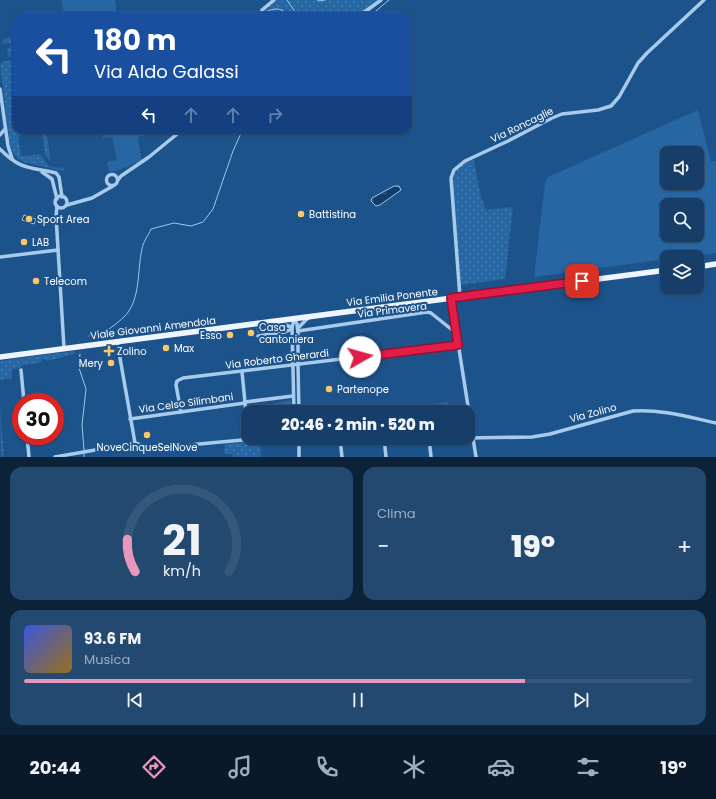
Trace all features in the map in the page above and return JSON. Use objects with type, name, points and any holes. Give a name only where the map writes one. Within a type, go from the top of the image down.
[{"type":"main road","points":[[704,265],[716,264]]},
{"type":"main road","name":"Via Emilia Ponente","points":[[309,317],[660,271]]},
{"type":"main road","name":"Viale Giovanni Amendola","points":[[0,357],[309,317]]},
{"type":"street","points":[[262,12],[262,10],[274,0]]},
{"type":"street","points":[[364,12],[381,0]]},
{"type":"street","name":"Via Roncaglie","points":[[460,297],[451,178],[454,170],[465,160],[508,141],[552,118],[562,114],[598,110],[611,106],[619,97],[638,63],[704,0]]},
{"type":"street","points":[[0,89],[9,153],[13,161]]},
{"type":"street","points":[[0,117],[5,124]]},
{"type":"street","points":[[0,135],[5,128]]},
{"type":"street","points":[[0,149],[13,161],[20,165],[56,173],[59,177],[62,197],[67,202],[74,202],[92,198],[113,186],[117,183],[121,176],[177,134]]},
{"type":"street","points":[[39,170],[52,179]]},
{"type":"street","points":[[56,173],[52,175],[52,179],[57,199],[55,202],[64,348]]},
{"type":"street","points":[[114,175],[118,180]]},
{"type":"street","points":[[106,190],[109,176],[121,176]]},
{"type":"street","points":[[107,181],[113,186]]},
{"type":"street","points":[[57,199],[62,197]]},
{"type":"street","points":[[56,216],[67,202]]},
{"type":"street","points":[[56,206],[62,208]]},
{"type":"street","points":[[0,257],[58,250]]},
{"type":"street","points":[[451,298],[468,405]]},
{"type":"street","name":"Via Primavera","points":[[298,330],[427,312],[431,313],[456,333]]},
{"type":"street","points":[[298,330],[309,317]]},
{"type":"street","points":[[294,319],[292,329],[294,405]]},
{"type":"street","points":[[294,319],[298,330],[299,405]]},
{"type":"street","points":[[273,321],[277,324],[287,324],[292,329]]},
{"type":"street","points":[[258,336],[285,332],[292,329]]},
{"type":"street","points":[[117,341],[135,443]]},
{"type":"street","name":"Via Roberto Gherardi","points":[[180,412],[176,385],[178,381],[183,378],[458,345]]},
{"type":"street","points":[[21,370],[23,393]]},
{"type":"street","points":[[242,372],[245,405]]},
{"type":"street","name":"Via Celso Silimbani","points":[[130,419],[293,396]]},
{"type":"street","name":"Via Zolino","points":[[475,437],[538,436],[632,411],[641,410],[657,411],[716,423]]},
{"type":"street","points":[[55,457],[135,443],[156,450],[241,440]]},
{"type":"street","points":[[28,445],[29,457]]},
{"type":"street","points":[[299,445],[299,457]]},
{"type":"street","points":[[341,445],[342,457]]},
{"type":"street","points":[[385,445],[386,457]]},
{"type":"street","points":[[430,445],[431,457]]},
{"type":"street","points":[[475,445],[476,457]]},
{"type":"green space","points":[[61,0],[115,0],[116,12],[64,12]]},
{"type":"green space","points":[[277,0],[384,0],[369,12],[262,12],[262,10]]},
{"type":"green space","points":[[12,38],[12,43],[2,44],[4,39]]},
{"type":"green space","points":[[12,47],[12,56],[8,57],[7,48]]},
{"type":"green space","points":[[12,60],[12,134],[30,134],[18,136],[21,156],[40,154],[48,165],[52,167],[64,168],[64,171],[23,162],[17,157],[11,148],[0,64],[4,61]]},
{"type":"green space","points":[[698,110],[711,162],[716,161],[716,253],[704,255],[704,250],[660,250],[660,260],[534,277],[545,183],[548,177]]},
{"type":"green space","points":[[42,134],[47,134],[51,162],[45,155]]},
{"type":"green space","points":[[102,134],[137,134],[142,160],[121,169],[109,172],[107,162],[117,160],[112,137],[103,138]]},
{"type":"green space","points":[[136,134],[146,134],[137,138]]},
{"type":"green space","points":[[473,156],[481,197],[486,210],[513,207],[505,279],[461,285],[453,197],[454,170]]},
{"type":"green space","points":[[281,325],[289,328],[257,333],[256,328]]},
{"type":"green space","points":[[75,351],[74,354],[47,361],[42,359],[39,363],[22,365],[20,368],[12,369],[12,378],[0,380],[0,361]]},
{"type":"green space","points":[[291,400],[291,405],[268,405]]},
{"type":"green space","points":[[448,402],[448,405],[427,405]]},
{"type":"green space","points":[[0,408],[4,457],[1,457]]},
{"type":"green space","points":[[241,443],[241,445],[260,445],[261,457],[233,457],[232,454],[224,454],[225,444]]},
{"type":"water","points":[[394,186],[399,186],[401,190],[380,205],[376,206],[371,201],[372,198]]},
{"type":"water","name":"Sport Area","points":[[24,215],[36,219],[34,224],[22,220]]},
{"type":"waterway","points":[[287,0],[295,12]]},
{"type":"waterway","points":[[317,0],[325,0]]},
{"type":"waterway","points":[[375,12],[389,0]]},
{"type":"waterway","points":[[268,12],[274,9],[282,10],[284,12]]},
{"type":"waterway","points":[[89,336],[109,329],[124,317],[129,310],[138,285],[140,258],[144,241],[151,229],[174,223],[191,226],[203,222],[213,209],[233,151],[241,134]]},
{"type":"waterway","points":[[80,354],[79,368],[86,389],[82,425],[84,450]]},
{"type":"place","name":"Battistina","points":[[301,214]]},
{"type":"place","name":"Sport Area","points":[[29,219]]},
{"type":"place","name":"LAB","points":[[24,242]]},
{"type":"place","name":"Telecom","points":[[36,281]]},
{"type":"place","name":"Casa cantoniera","points":[[251,333]]},
{"type":"place","name":"Esso","points":[[230,335]]},
{"type":"place","name":"Max","points":[[166,348]]},
{"type":"place","name":"Zolino","points":[[109,351]]},
{"type":"place","name":"Mery","points":[[111,363]]},
{"type":"place","name":"Partenope","points":[[329,389]]},
{"type":"place","name":"NoveCinqueSeiNove","points":[[147,435]]},
{"type":"route","points":[[360,357],[458,345],[451,298],[582,281]]}]
